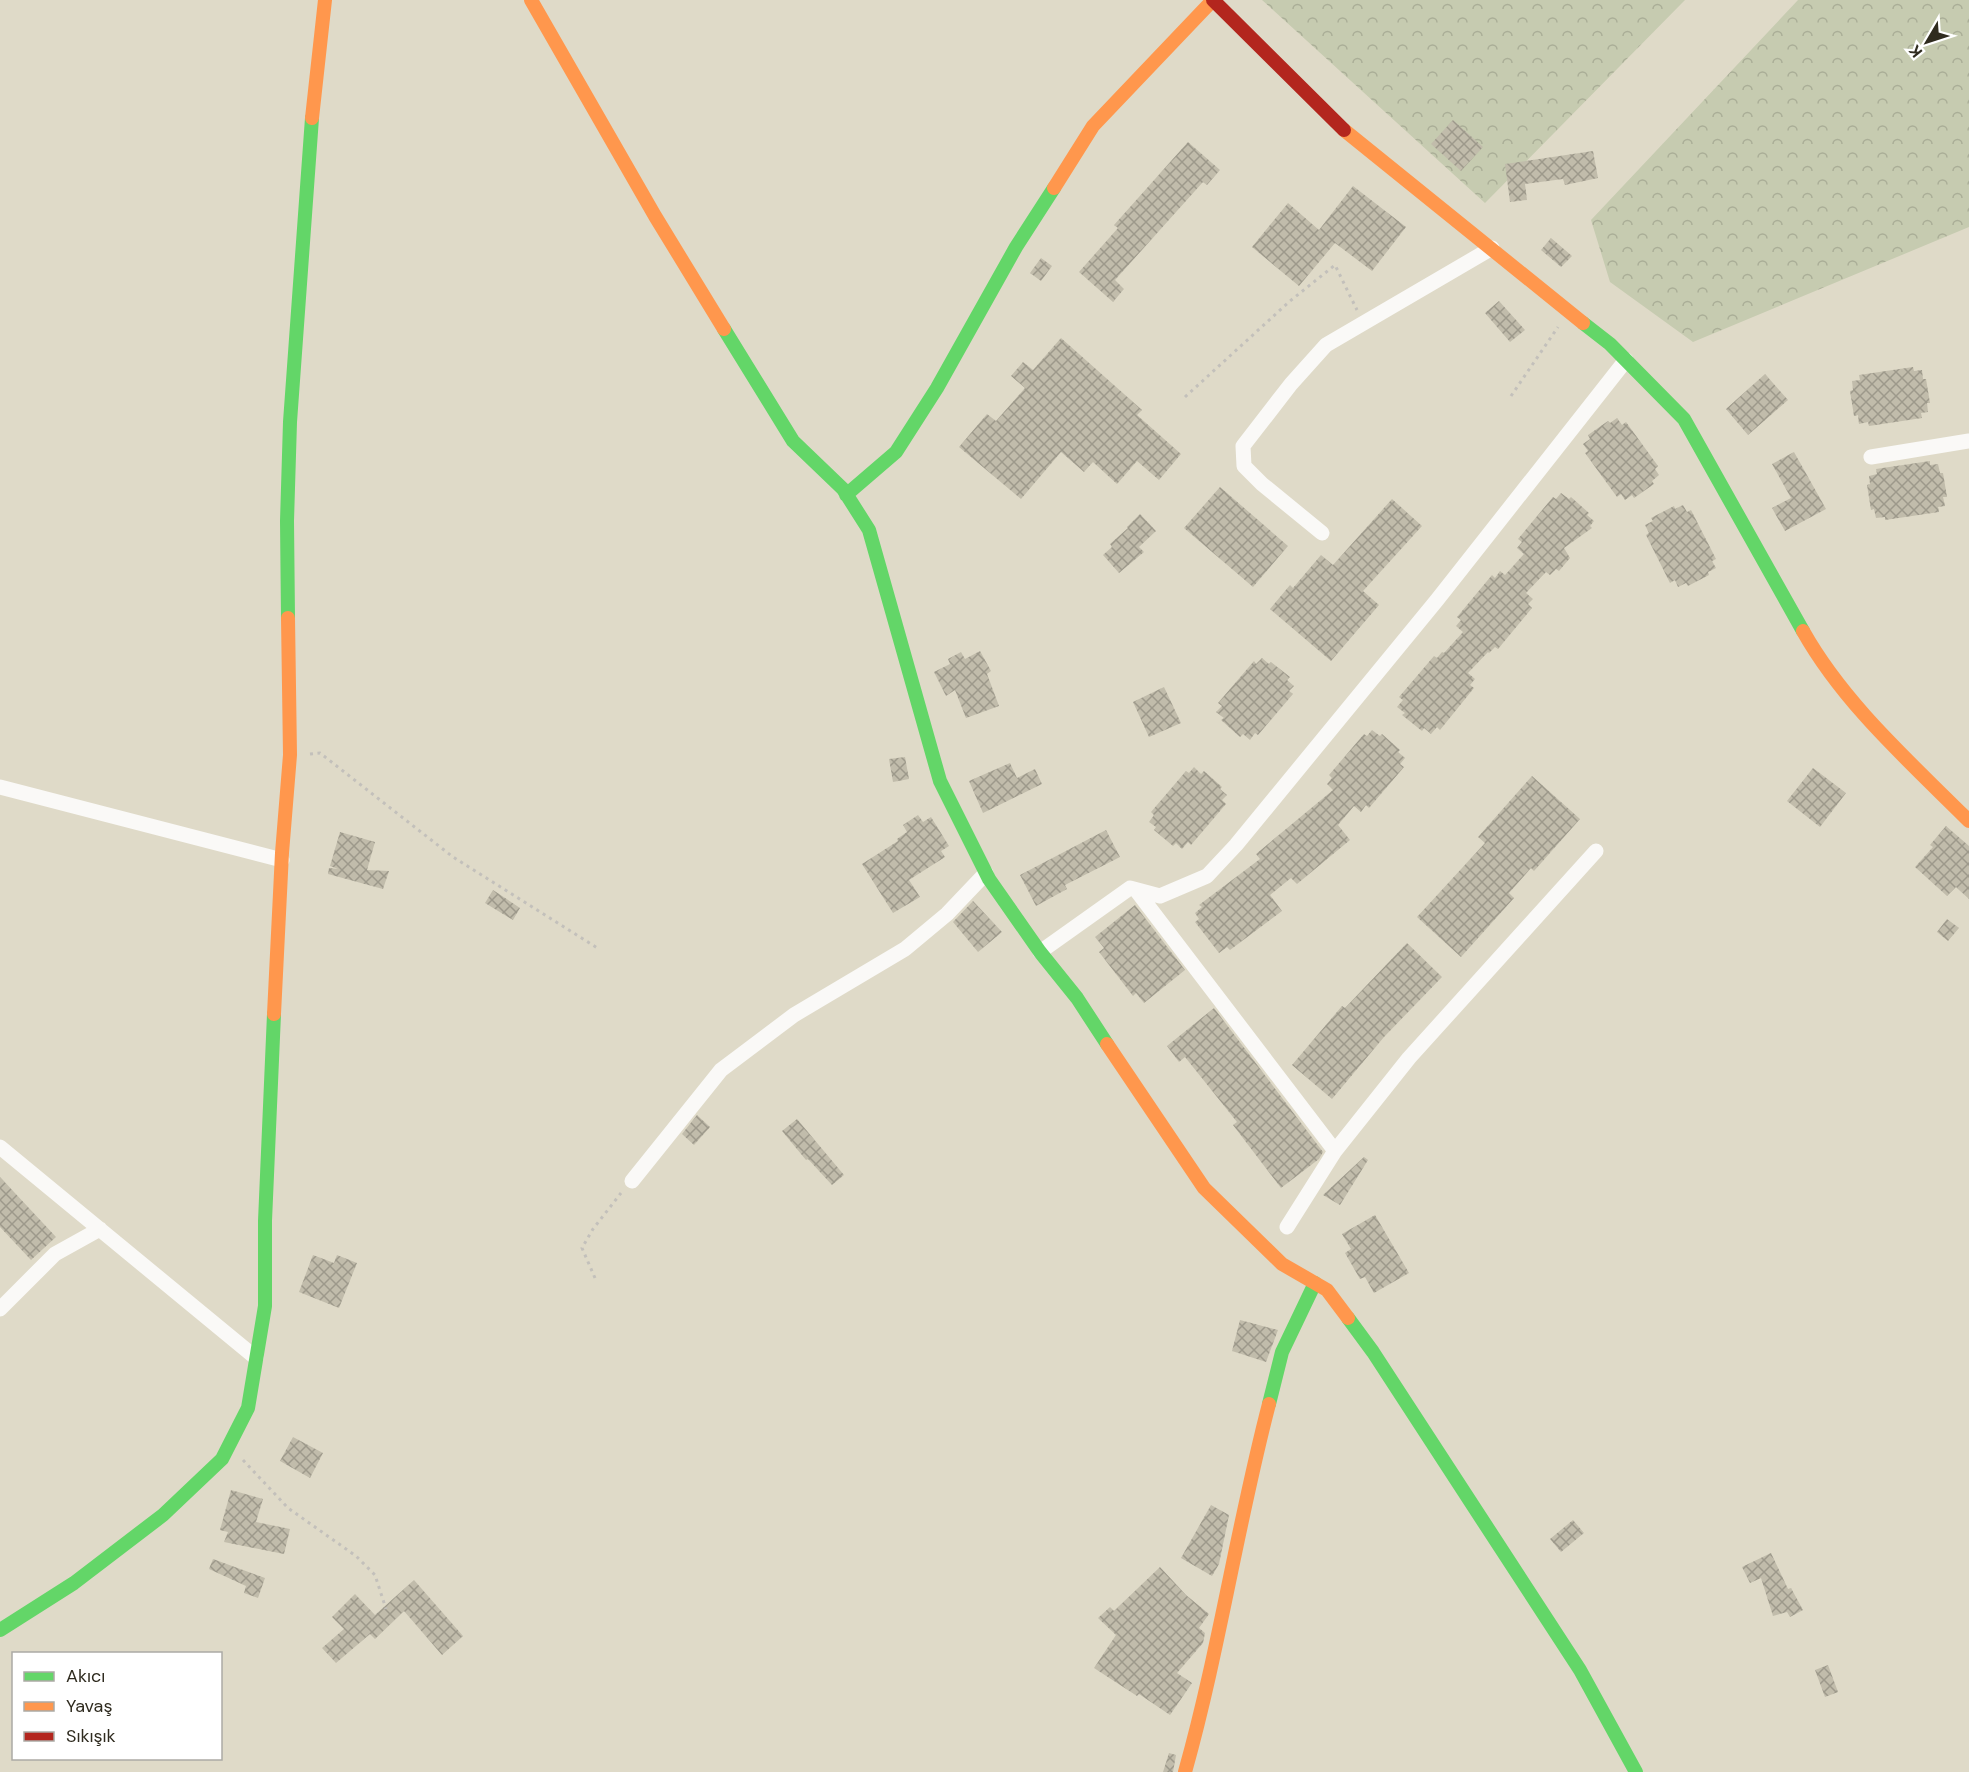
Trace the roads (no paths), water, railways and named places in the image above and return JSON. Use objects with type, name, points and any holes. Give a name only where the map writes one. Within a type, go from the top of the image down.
[{"type":"street","points":[[0,1630],[74,1583],[163,1515],[222,1459],[248,1408],[265,1306],[269,1100],[290,754],[287,521],[290,422],[313,103],[325,0]]},
{"type":"street","points":[[531,0],[655,216],[793,441],[843,489],[869,530],[940,781],[986,873],[1040,952],[1077,998],[1204,1188],[1282,1264],[1328,1290],[1373,1352],[1580,1670],[1636,1772]]},
{"type":"street","points":[[846,495],[896,452],[937,388],[1016,247],[1094,126],[1213,0],[1351,136],[1610,344],[1684,419],[1810,645],[1865,717],[1969,821]]},
{"type":"street","points":[[1322,533],[1262,484],[1244,466],[1244,446],[1291,384],[1326,345],[1492,248]]},
{"type":"street","points":[[1040,952],[1130,888],[1160,896],[1207,876],[1430,609],[1626,360]]},
{"type":"street","points":[[1871,457],[1969,441]]},
{"type":"street","points":[[0,787],[282,860]]},
{"type":"street","points":[[1287,1227],[1335,1151],[1409,1058],[1596,852]]},
{"type":"street","points":[[632,1181],[721,1070],[794,1015],[905,949],[947,914],[986,873]]},
{"type":"street","points":[[1136,890],[1335,1151]]},
{"type":"street","points":[[0,1147],[256,1358]]},
{"type":"street","points":[[0,1309],[55,1254],[100,1228]]},
{"type":"street","points":[[1185,1772],[1200,1719],[1251,1471],[1282,1352],[1315,1283]]}]
